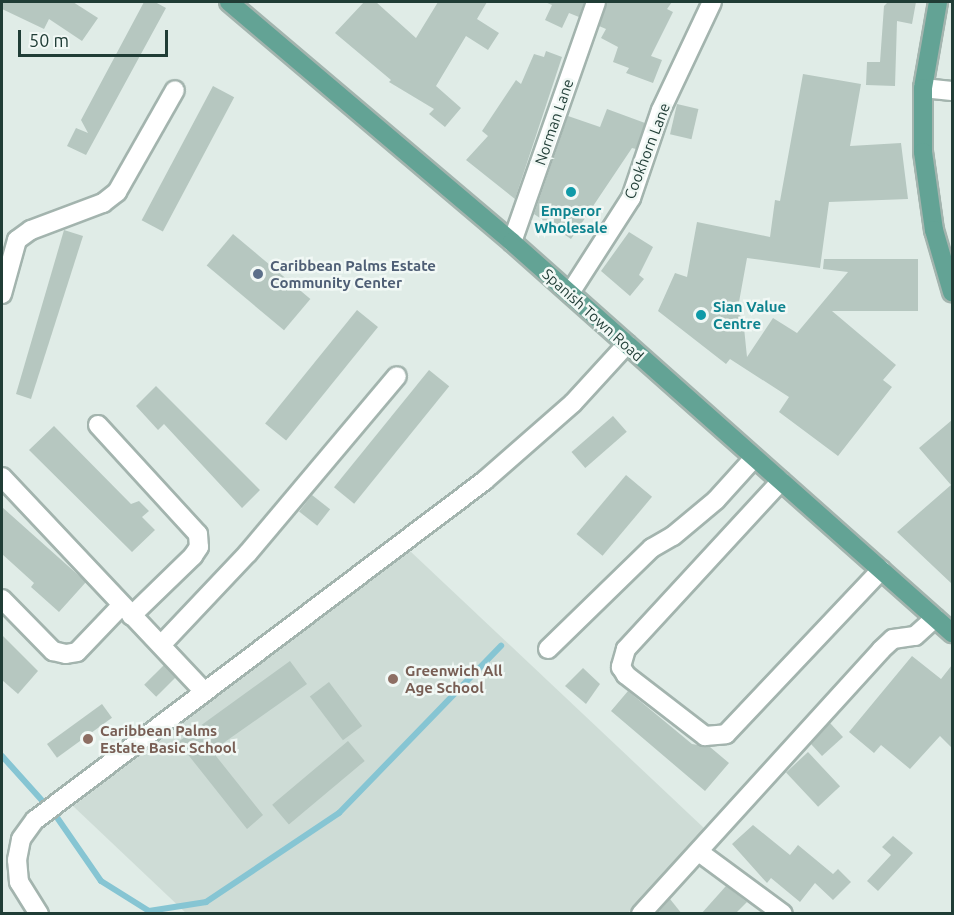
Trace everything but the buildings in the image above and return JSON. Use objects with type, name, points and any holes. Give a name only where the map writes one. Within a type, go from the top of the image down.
[{"type":"main road","name":"Spanish Town Road","points":[[229,2],[512,242],[952,633]]},
{"type":"main road","points":[[938,2],[923,88],[928,198],[952,292]]},
{"type":"street","name":"Norman Lane","points":[[512,242],[596,2]]},
{"type":"street","name":"Cookhorn Lane","points":[[570,293],[631,198],[661,110],[712,2]]},
{"type":"street","points":[[923,88],[952,91]]},
{"type":"street","points":[[2,294],[17,240],[31,230],[103,203],[117,192],[175,90]]},
{"type":"street","points":[[39,914],[19,882],[17,860],[21,839],[35,820],[484,481],[573,403],[627,344]]},
{"type":"street","points":[[162,644],[248,553],[397,376]]},
{"type":"street","points":[[2,599],[53,651],[66,654],[77,652],[193,556],[199,547],[198,534],[98,425]]},
{"type":"street","points":[[548,649],[652,548],[673,536],[716,500],[754,458]]},
{"type":"street","points":[[2,477],[126,611],[162,644],[204,691]]},
{"type":"street","points":[[781,481],[626,649],[621,667],[626,675],[705,736],[726,734],[880,570]]},
{"type":"street","points":[[641,914],[881,650],[893,639],[915,636],[935,618]]},
{"type":"street","points":[[699,852],[783,914]]},
{"type":"shaded area","name":"Greenwich All Age School","points":[[410,551],[705,829],[628,913],[187,914],[73,806]]},
{"type":"waterway","points":[[2,756],[56,816],[101,881],[149,911],[206,902],[339,813],[501,646]]},
{"type":"place","name":"Emperor Wholesale","points":[[571,192]]},
{"type":"place","name":"Caribbean Palms Estate Community Center","points":[[258,274]]},
{"type":"place","name":"Sian Value Centre","points":[[701,315]]},
{"type":"place","name":"Greenwich All Age School","points":[[393,679]]},
{"type":"place","name":"Caribbean Palms Estate Basic School","points":[[88,739]]}]
